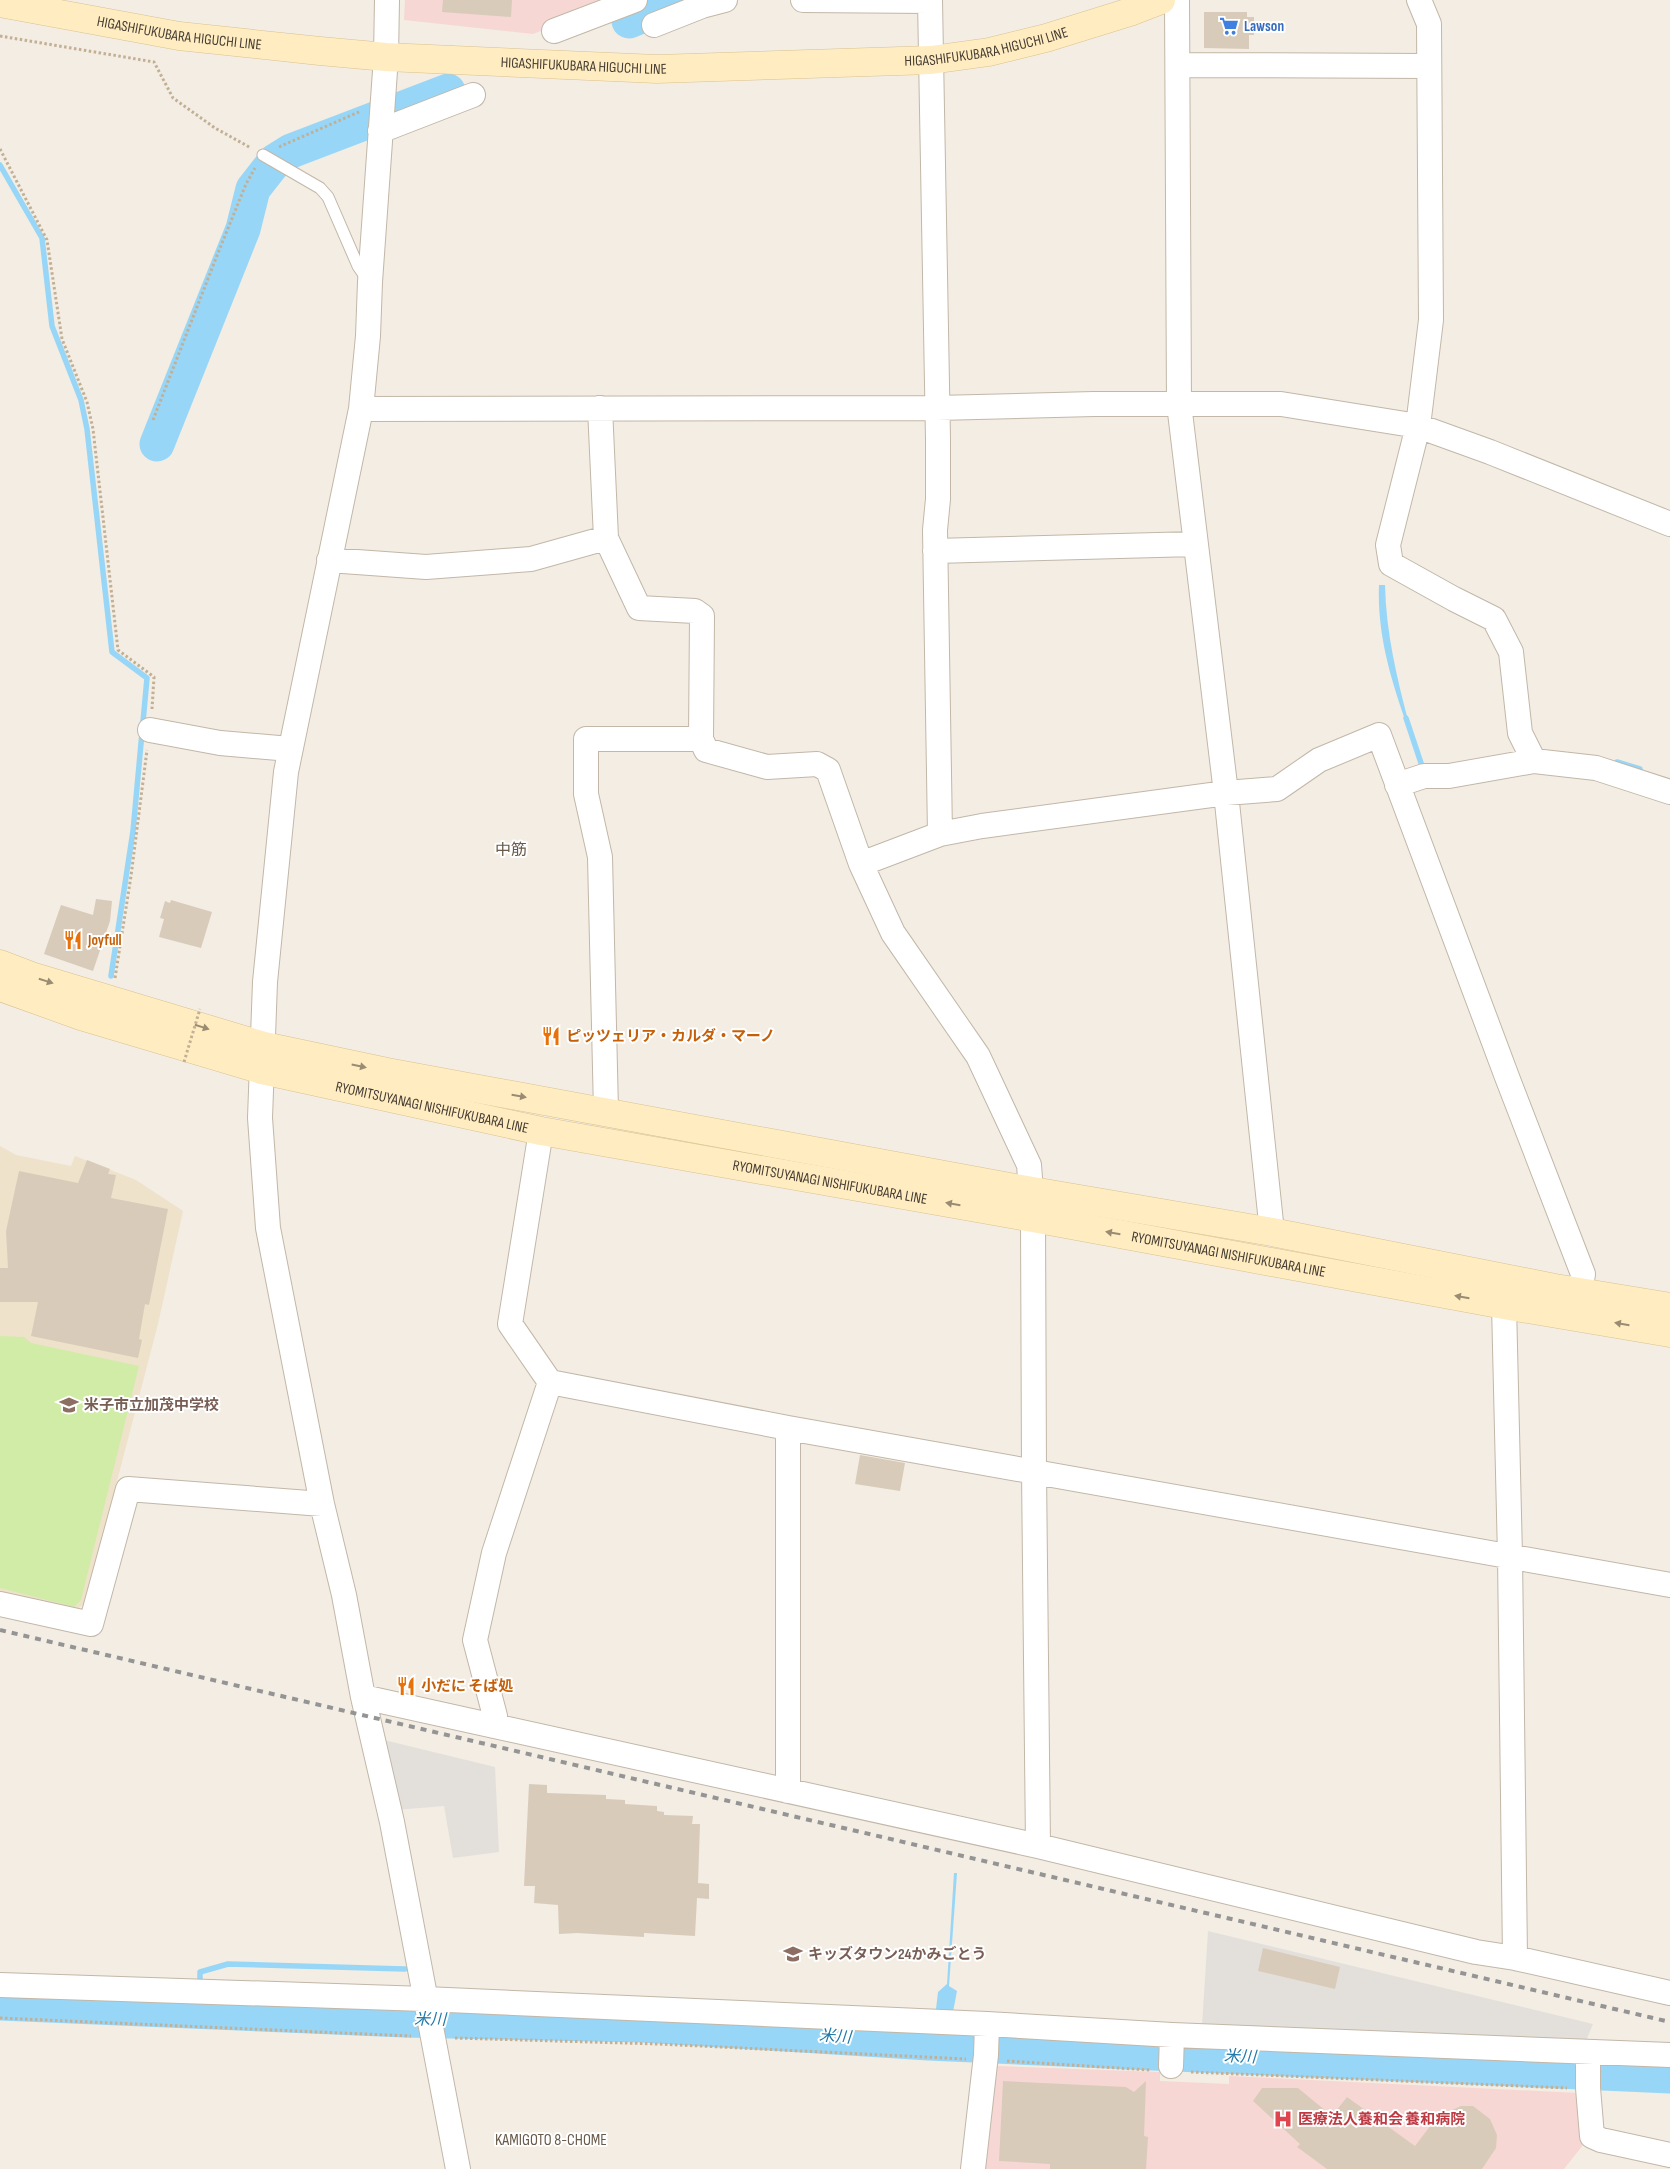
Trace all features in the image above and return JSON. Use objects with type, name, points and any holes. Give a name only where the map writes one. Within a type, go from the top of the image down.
[{"type":"main road","name":"HIGASHIFUKUBARA HIGUCHI LINE","points":[[0,3],[180,36],[386,57],[657,69],[931,60],[989,52],[1046,38],[1130,12],[1161,0]]},
{"type":"main road","name":"RYOMITSUYANAGI NISHIFUKUBARA LINE","points":[[0,964],[263,1058],[387,1072],[1031,1191],[1272,1232],[1506,1292]]},
{"type":"main road","name":"RYOMITSUYANAGI NISHIFUKUBARA LINE","points":[[0,987],[81,1016],[263,1058],[541,1131],[1033,1218],[1574,1304],[1670,1333]]},
{"type":"main road","name":"RYOMITSUYANAGI NISHIFUKUBARA LINE","points":[[1574,1304],[1670,1306]]},
{"type":"street","points":[[387,0],[386,57],[368,336],[361,409],[286,772],[266,982],[260,1118],[268,1228],[322,1504],[344,1595],[363,1697],[392,1822],[458,2169]]},
{"type":"street","points":[[554,30],[635,0]]},
{"type":"street","points":[[654,25],[702,6],[725,0]]},
{"type":"street","points":[[802,0],[930,1],[937,408],[938,499],[935,551],[940,834]]},
{"type":"street","points":[[1177,0],[1179,404],[1226,793],[1272,1232]]},
{"type":"street","points":[[1419,0],[1429,24],[1431,320],[1418,426],[1388,545],[1391,564],[1454,600],[1494,619],[1511,652],[1520,733],[1530,754]]},
{"type":"street","points":[[1178,65],[1429,66]]},
{"type":"street","points":[[381,116],[474,95]]},
{"type":"street","points":[[361,409],[937,408],[1094,404],[1281,404],[1418,426],[1490,452],[1670,524]]},
{"type":"street","points":[[600,408],[606,538],[639,608],[695,611],[702,616],[701,739],[706,750],[767,767],[817,764],[828,770],[861,864],[893,932],[978,1056],[1029,1165],[1033,1218],[1038,1846]]},
{"type":"street","points":[[329,560],[426,568],[531,559],[606,538]]},
{"type":"street","points":[[935,551],[1195,544]]},
{"type":"street","points":[[150,730],[220,743],[290,749]]},
{"type":"street","points":[[861,864],[940,834],[982,826],[1226,793],[1277,789],[1319,760],[1379,735],[1583,1274],[1574,1304]]},
{"type":"street","points":[[606,1112],[600,857],[586,794],[586,739],[701,739]]},
{"type":"street","points":[[1397,785],[1424,776],[1449,776],[1530,754],[1596,768],[1670,792]]},
{"type":"street","points":[[541,1131],[510,1324],[550,1382],[788,1428],[1670,1585]]},
{"type":"street","points":[[1506,1292],[1515,1958]]},
{"type":"street","points":[[494,1726],[495,1716],[474,1640],[494,1553],[550,1382]]},
{"type":"street","points":[[788,1428],[788,1790]]},
{"type":"street","points":[[0,1604],[91,1624],[128,1490],[322,1504]]},
{"type":"street","points":[[363,1697],[1038,1846],[1466,1950],[1515,1958],[1670,1992]]},
{"type":"street","points":[[0,1985],[425,2002],[986,2043],[1171,2054],[1670,2055]]},
{"type":"street","points":[[973,2169],[986,2043]]},
{"type":"street","points":[[1588,2055],[1588,2086],[1592,2136],[1601,2140],[1670,2155]]},
{"type":"lane","points":[[263,155],[320,188],[337,215],[358,266],[370,282]]},
{"type":"path","points":[[0,36],[154,62],[173,98],[215,128],[263,155]]},
{"type":"path","points":[[153,420],[246,184],[263,155],[315,130],[381,116]]},
{"type":"path","points":[[0,149],[47,240],[62,339],[87,402],[93,429],[118,650],[152,674],[155,680],[131,876],[115,979]]},
{"type":"path","points":[[175,1063],[184,1064],[199,1010],[206,1013]]},
{"type":"path","points":[[0,2018],[659,2044],[986,2043],[1171,2054],[1588,2086]]},
{"type":"shaded area","points":[[405,0],[620,0],[533,34],[404,20]]},
{"type":"shaded area","name":"米子市立加茂中学校","points":[[0,1146],[16,1155],[71,1166],[75,1156],[136,1180],[183,1211],[158,1324],[84,1604],[75,1611],[0,1595]]},
{"type":"shaded area","points":[[384,1740],[495,1767],[499,1852],[453,1858],[444,1806],[396,1810]]},
{"type":"shaded area","points":[[1208,1931],[1593,2024],[1586,2041],[1202,2025]]},
{"type":"shaded area","name":"医療法人養和会 養和病院","points":[[997,2066],[1160,2072],[1160,2081],[1229,2084],[1229,2076],[1579,2093],[1583,2145],[1564,2169],[979,2169]]},
{"type":"green space","points":[[0,1336],[24,1337],[31,1343],[139,1366],[81,1600],[74,1607],[0,1588]]},
{"type":"water","points":[[1379,585],[1385,585],[1390,638],[1409,724],[1407,725],[1386,656],[1380,621]]},
{"type":"water","points":[[954,1873],[957,1873],[949,1986],[957,1991],[953,2012],[936,2009],[938,1992],[947,1984]]},
{"type":"building","points":[[443,0],[512,0],[511,17],[442,12]]},
{"type":"building","name":"Lawson","points":[[1204,12],[1247,12],[1247,17],[1254,17],[1254,35],[1249,35],[1249,49],[1204,48]]},
{"type":"building","points":[[96,899],[112,901],[110,921],[93,971],[44,954],[61,905],[93,915]]},
{"type":"building","points":[[171,900],[212,912],[201,948],[159,937],[164,919],[160,918],[165,901],[170,903]]},
{"type":"building","points":[[87,1160],[110,1169],[108,1174],[116,1175],[111,1198],[168,1209],[149,1305],[145,1304],[139,1339],[142,1340],[138,1358],[31,1336],[38,1302],[0,1302],[0,1268],[8,1268],[6,1231],[19,1171],[78,1183]]},
{"type":"building","points":[[860,1455],[905,1463],[900,1491],[855,1484]]},
{"type":"building","points":[[529,1784],[547,1785],[547,1793],[606,1795],[606,1799],[625,1800],[625,1804],[657,1806],[657,1811],[664,1812],[664,1815],[693,1816],[692,1824],[700,1824],[698,1883],[709,1884],[709,1899],[697,1898],[695,1936],[644,1933],[644,1937],[577,1933],[559,1934],[558,1905],[534,1903],[535,1886],[524,1886]]},
{"type":"building","points":[[1263,1948],[1340,1967],[1335,1989],[1258,1971]]},
{"type":"building","points":[[1003,2081],[1126,2087],[1134,2092],[1146,2081],[1144,2136],[1148,2137],[1146,2169],[1050,2169],[1050,2164],[999,2161]]},
{"type":"building","points":[[1262,2088],[1298,2088],[1332,2116],[1347,2097],[1415,2146],[1437,2117],[1461,2106],[1473,2106],[1490,2119],[1497,2135],[1496,2148],[1482,2169],[1327,2169],[1297,2147],[1300,2144],[1253,2101]]},
{"type":"waterway","points":[[629,21],[681,0]]},
{"type":"waterway","points":[[157,444],[243,229],[253,189],[275,161],[291,151],[448,91]]},
{"type":"waterway","points":[[0,165],[42,238],[52,326],[81,400],[87,429],[112,652],[147,678],[133,831],[111,976]]},
{"type":"waterway","points":[[1406,718],[1422,766],[1426,769]]},
{"type":"waterway","points":[[1617,762],[1640,769]]},
{"type":"waterway","points":[[200,1979],[200,1972],[228,1964],[405,1969]]},
{"type":"waterway","name":"米川","points":[[0,2003],[405,2020],[642,2025],[929,2043],[1670,2076]]},
{"type":"railway","points":[[0,1630],[1670,2022]]},
{"type":"place","name":"Lawson","points":[[1229,26]]},
{"type":"place","name":"Joyfull","points":[[73,940]]},
{"type":"place","name":"ピッツェリア・カルダ・マーノ","points":[[551,1036]]},
{"type":"place","name":"米子市立加茂中学校","points":[[69,1405]]},
{"type":"place","name":"小だに そば処","points":[[406,1686]]},
{"type":"place","name":"キッズタウン24かみごとう","points":[[793,1954]]},
{"type":"place","name":"医療法人養和会 養和病院","points":[[1283,2119]]},
{"type":"district","name":"中筋","points":[[511,850]]},
{"type":"district","name":"KAMIGOTO 8-CHOME","points":[[551,2140]]}]
